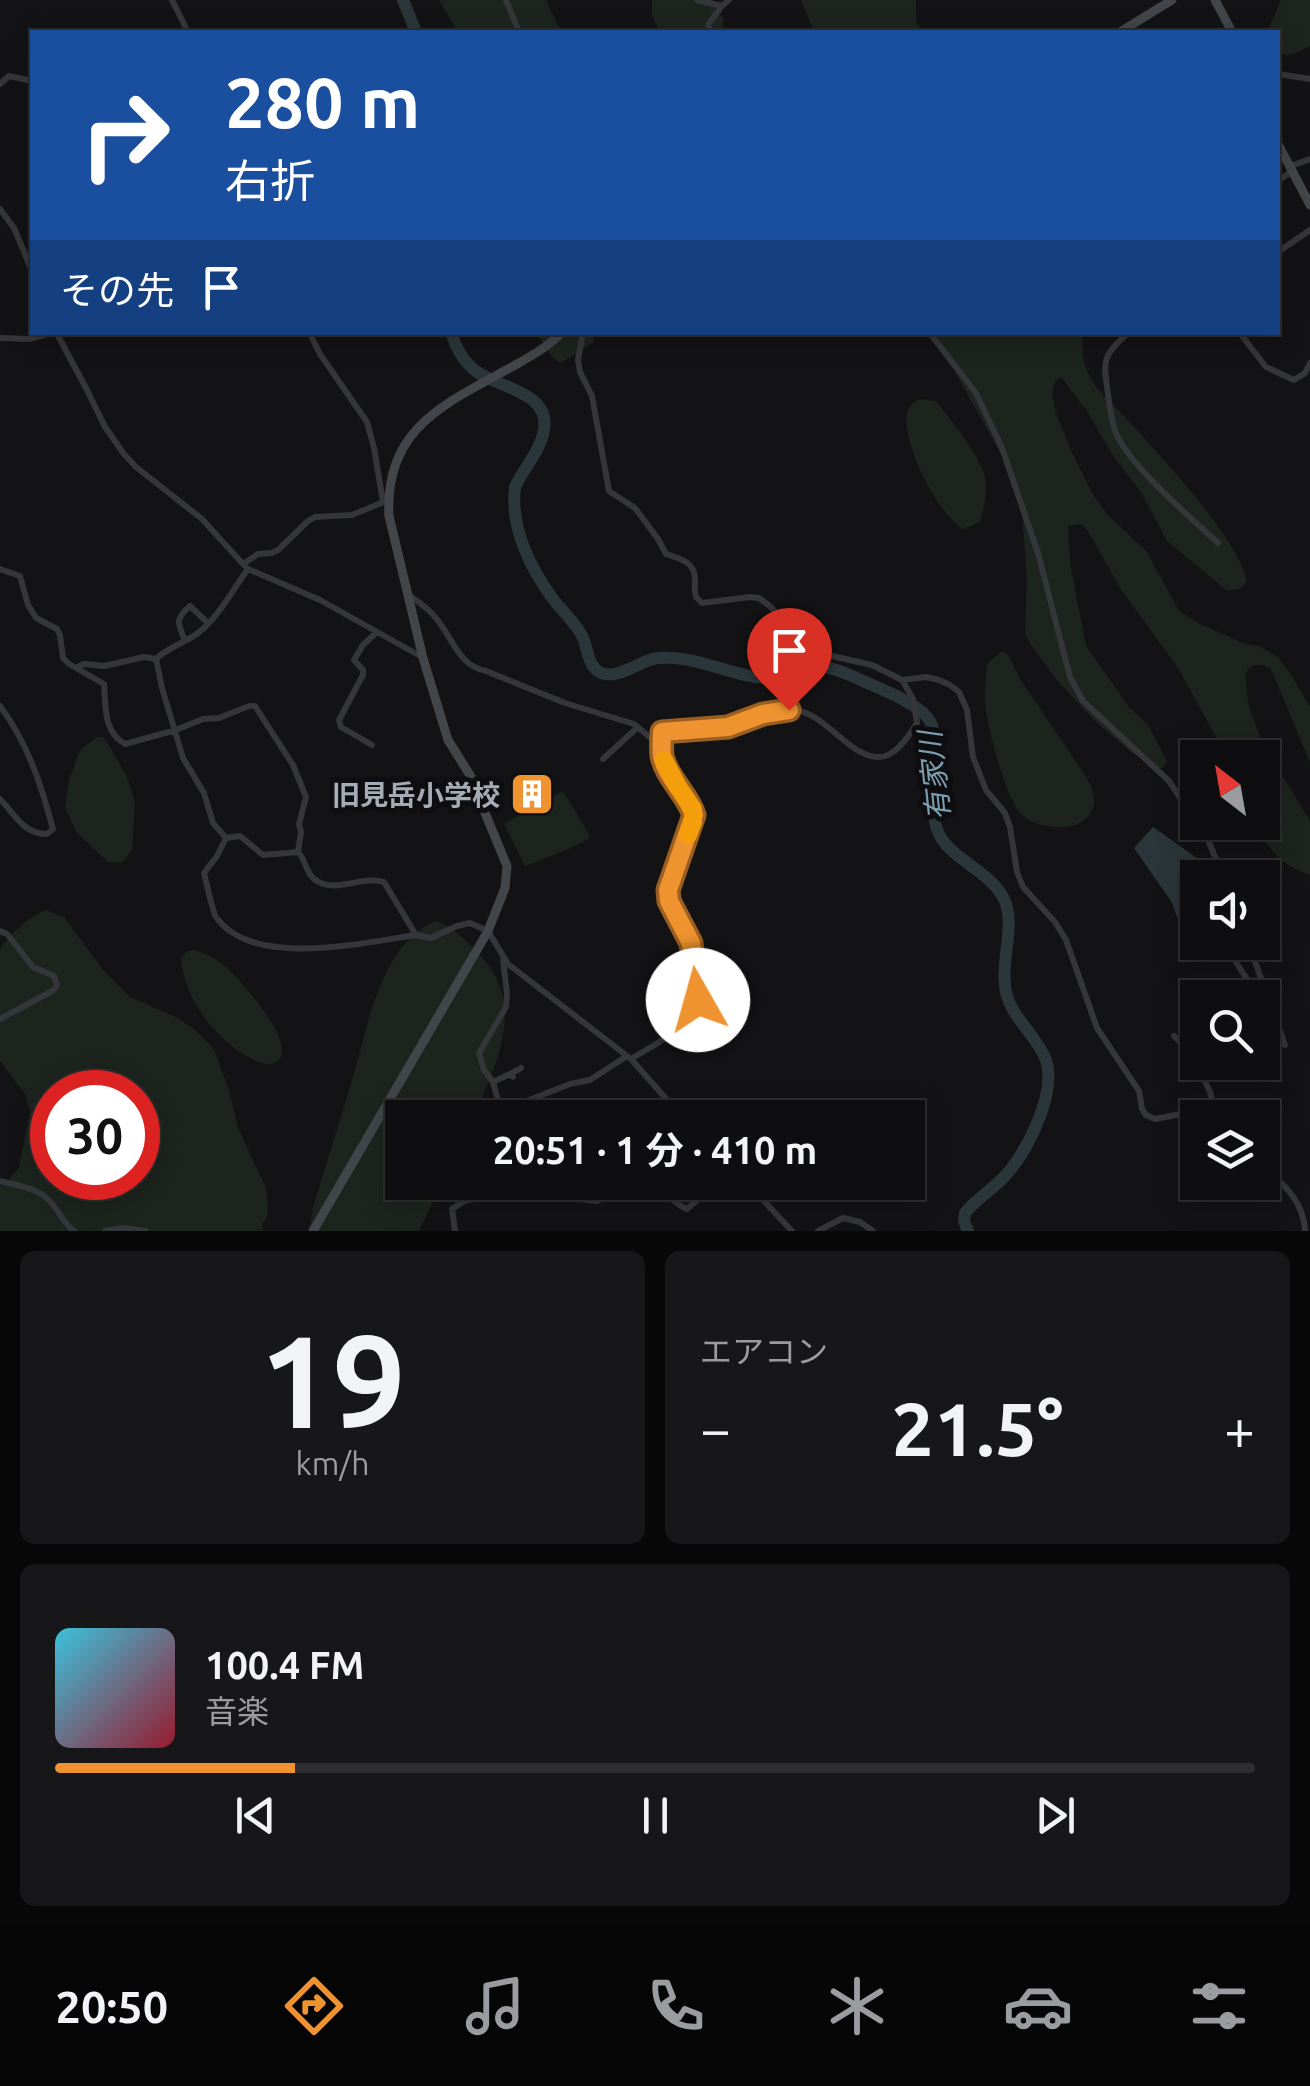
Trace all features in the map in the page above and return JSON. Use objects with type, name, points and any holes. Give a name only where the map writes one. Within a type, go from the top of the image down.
[{"type":"street","points":[[172,0],[187,30]]},
{"type":"street","points":[[506,0],[518,30]]},
{"type":"street","points":[[697,0],[722,6]]},
{"type":"street","points":[[710,30],[708,25],[729,0]]},
{"type":"street","points":[[1123,30],[1172,0]]},
{"type":"street","points":[[1215,0],[1231,30]]},
{"type":"street","points":[[1280,74],[1309,80]]},
{"type":"street","points":[[0,84],[9,76],[30,81]]},
{"type":"street","points":[[1280,148],[1310,205]]},
{"type":"street","points":[[1280,179],[1310,159]]},
{"type":"street","points":[[0,209],[14,228],[30,266]]},
{"type":"street","points":[[1280,251],[1310,230]]},
{"type":"street","points":[[0,338],[44,335]]},
{"type":"street","points":[[57,335],[104,428],[124,454],[202,519],[246,566],[320,600],[423,658]]},
{"type":"street","points":[[310,335],[367,422],[423,658],[448,740],[478,788],[507,866],[505,888],[488,931],[316,1227]]},
{"type":"street","points":[[385,502],[406,443],[428,417],[559,335]]},
{"type":"street","points":[[582,335],[580,372],[592,396],[609,491],[635,508],[666,554],[688,562],[698,601],[706,604],[759,598],[819,653],[872,665],[902,680],[939,680],[958,692],[968,710],[973,756],[986,790],[1005,813],[1010,827],[1018,872],[1024,886],[1066,940],[1098,1028],[1138,1092],[1146,1116],[1155,1119],[1180,1114]]},
{"type":"street","points":[[931,335],[976,394],[1002,448],[1038,553],[1070,677],[1084,701],[1169,781],[1208,840],[1216,860]]},
{"type":"street","points":[[1126,335],[1104,362],[1116,434],[1134,461],[1218,543]]},
{"type":"street","points":[[1240,335],[1266,366],[1294,380],[1306,373],[1310,363]]},
{"type":"street","points":[[156,659],[196,635],[208,623],[258,554],[276,552],[315,517],[352,515],[385,502]]},
{"type":"street","points":[[0,569],[20,576],[36,618],[57,629],[64,658],[104,684],[108,726],[114,738],[125,744],[255,706],[294,765],[306,797],[299,824],[298,852],[312,877],[330,885],[372,879],[384,882],[416,934]]},
{"type":"street","points":[[409,595],[432,612],[461,656],[474,668],[638,726],[652,739],[693,809],[668,890],[669,901],[691,943],[698,1000],[694,1012],[686,1022],[590,1080],[533,1100]]},
{"type":"street","points":[[185,641],[179,615],[190,606],[208,623]]},
{"type":"street","points":[[372,745],[342,727],[339,720],[363,675],[354,660],[377,632]]},
{"type":"street","points":[[76,668],[144,657],[156,659]]},
{"type":"street","points":[[156,659],[183,758],[204,793],[213,823],[226,838]]},
{"type":"street","points":[[661,755],[661,734],[665,730],[728,727],[763,714],[797,710],[879,758],[894,752],[914,728],[915,705],[902,680]]},
{"type":"street","points":[[0,706],[16,727],[38,772],[53,829],[48,834],[39,834],[23,827],[0,799]]},
{"type":"street","points":[[603,759],[638,726]]},
{"type":"street","points":[[226,838],[240,836],[263,855],[298,852]]},
{"type":"street","points":[[226,838],[204,870],[213,913],[233,932],[267,948],[307,950],[416,934],[431,938],[470,922],[488,931],[503,959],[508,994],[506,1007],[479,1053],[497,1100]]},
{"type":"street","points":[[0,930],[33,967],[54,976],[56,985],[54,990],[0,1018]]},
{"type":"street","points":[[503,959],[629,1058],[668,1100]]},
{"type":"street","points":[[1280,1030],[1286,1045]]},
{"type":"street","points":[[1174,1036],[1192,1053],[1212,1100]]},
{"type":"street","points":[[493,1082],[512,1076],[520,1068]]},
{"type":"street","points":[[0,1181],[42,1194],[74,1231]]},
{"type":"street","points":[[1280,1181],[1292,1193],[1305,1218],[1305,1231]]},
{"type":"street","points":[[455,1231],[451,1212],[454,1206],[470,1200]]},
{"type":"street","points":[[673,1200],[687,1209],[697,1200]]},
{"type":"street","points":[[763,1200],[792,1231]]},
{"type":"street","points":[[818,1231],[843,1218],[860,1222],[873,1231]]},
{"type":"street","points":[[105,1231],[146,1231]]},
{"type":"shaded area","points":[[439,0],[546,0],[560,30],[457,30]]},
{"type":"shaded area","points":[[652,0],[713,0],[723,19],[723,30],[659,30],[652,16]]},
{"type":"shaded area","points":[[801,0],[916,0],[916,20],[921,30],[813,30]]},
{"type":"shaded area","points":[[1281,0],[1310,0],[1310,46],[1283,54],[1280,30],[1268,30]]},
{"type":"shaded area","points":[[537,335],[594,335],[594,341],[560,363]]},
{"type":"shaded area","points":[[928,335],[1083,335],[1084,362],[1095,384],[1212,519],[1240,561],[1247,580],[1238,589],[1226,590],[1167,541],[1142,494],[1061,377],[1052,393],[1056,413],[1092,493],[1107,514],[1147,552],[1179,611],[1278,657],[1310,707],[1310,762],[1271,669],[1263,665],[1248,669],[1245,677],[1249,707],[1261,740],[1218,740],[1178,668],[1120,588],[1081,524],[1068,526],[1070,563],[1086,646],[1129,707],[1148,725],[1167,761],[1164,767],[1158,769],[1131,752],[1095,721],[1056,679],[1025,634],[1027,580],[1021,496],[952,367]]},
{"type":"shaded area","points":[[919,399],[936,401],[980,463],[986,488],[980,522],[963,529],[953,521],[922,475],[906,423],[909,408]]},
{"type":"shaded area","points":[[1002,651],[1009,656],[1020,679],[1087,778],[1094,797],[1092,811],[1075,825],[1051,827],[1028,820],[1008,791],[993,744],[985,698],[987,664]]},
{"type":"shaded area","points":[[97,737],[104,737],[127,777],[135,802],[132,850],[122,863],[108,862],[77,833],[65,808],[69,780],[80,750]]},
{"type":"shaded area","points":[[1280,772],[1310,821],[1310,875],[1283,861],[1265,840],[1280,840]]},
{"type":"shaded area","points":[[563,791],[589,839],[525,866],[504,824]]},
{"type":"shaded area","points":[[1153,827],[1200,860],[1180,860],[1180,924],[1171,901],[1134,848]]},
{"type":"shaded area","points":[[45,910],[64,917],[104,971],[130,997],[176,1017],[214,1049],[238,1128],[265,1186],[268,1204],[263,1231],[0,1231],[0,1185],[19,1167],[30,1111],[25,1094],[0,1061],[0,949],[26,922]]},
{"type":"shaded area","points":[[436,921],[452,929],[491,969],[501,989],[504,1010],[499,1052],[481,1100],[385,1100],[385,1200],[434,1200],[419,1231],[309,1231],[380,987],[402,947]]},
{"type":"shaded area","points":[[193,950],[226,967],[266,1013],[281,1042],[282,1054],[276,1062],[262,1063],[240,1052],[205,1018],[183,974],[181,958]]},
{"type":"waterway","name":"有家川","points":[[403,0],[415,30]]},
{"type":"waterway","name":"有家川","points":[[452,335],[471,367],[529,398],[544,416],[539,445],[515,487],[519,532],[537,574],[578,629],[596,670],[615,674],[658,658],[698,662],[762,678],[825,667],[897,696],[928,718],[934,739],[933,802],[937,829],[949,848],[988,879],[1004,899],[1009,921],[1007,996],[1042,1051],[1048,1074],[1044,1105],[1030,1138],[1004,1177],[965,1213],[968,1231]]},
{"type":"slow traffic","points":[[664,760],[693,809],[688,835]]},
{"type":"place","name":"旧見岳小学校","points":[[532,794]]},
{"type":"route","points":[[698,1000],[691,943],[669,901],[668,890],[694,815],[661,755],[661,734],[665,730],[728,727],[763,714],[789,710]]}]
